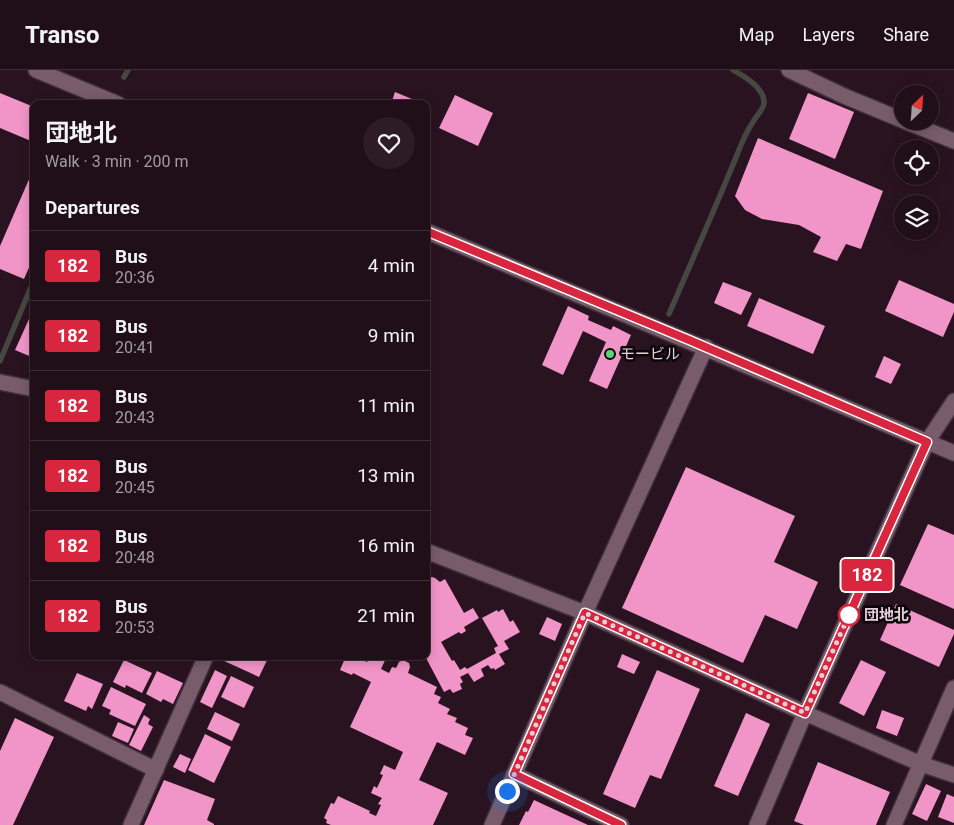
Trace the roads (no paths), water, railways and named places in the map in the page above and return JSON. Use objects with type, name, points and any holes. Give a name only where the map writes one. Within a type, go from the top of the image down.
[{"type":"street","points":[[36,70],[108,100]]},
{"type":"street","points":[[789,70],[894,117]]},
{"type":"street","points":[[926,130],[954,141]]},
{"type":"street","points":[[430,233],[954,453]]},
{"type":"street","points":[[492,825],[585,613],[706,348]]},
{"type":"street","points":[[0,382],[30,388]]},
{"type":"street","points":[[757,825],[805,713],[927,442],[954,400]]},
{"type":"street","points":[[430,553],[585,613],[921,764],[954,775]]},
{"type":"street","points":[[131,825],[204,660]]},
{"type":"street","points":[[894,825],[954,688]]},
{"type":"street","points":[[0,692],[156,770]]},
{"type":"street","points":[[514,774],[617,824]]},
{"type":"waterway","points":[[124,77],[128,70]]},
{"type":"waterway","points":[[669,314],[743,141],[764,104],[763,96],[757,87],[733,70]]},
{"type":"waterway","points":[[0,361],[30,290]]},
{"type":"place","name":"モービル","points":[[610,354]]},
{"type":"place","name":"団地北","points":[[849,615]]}]
